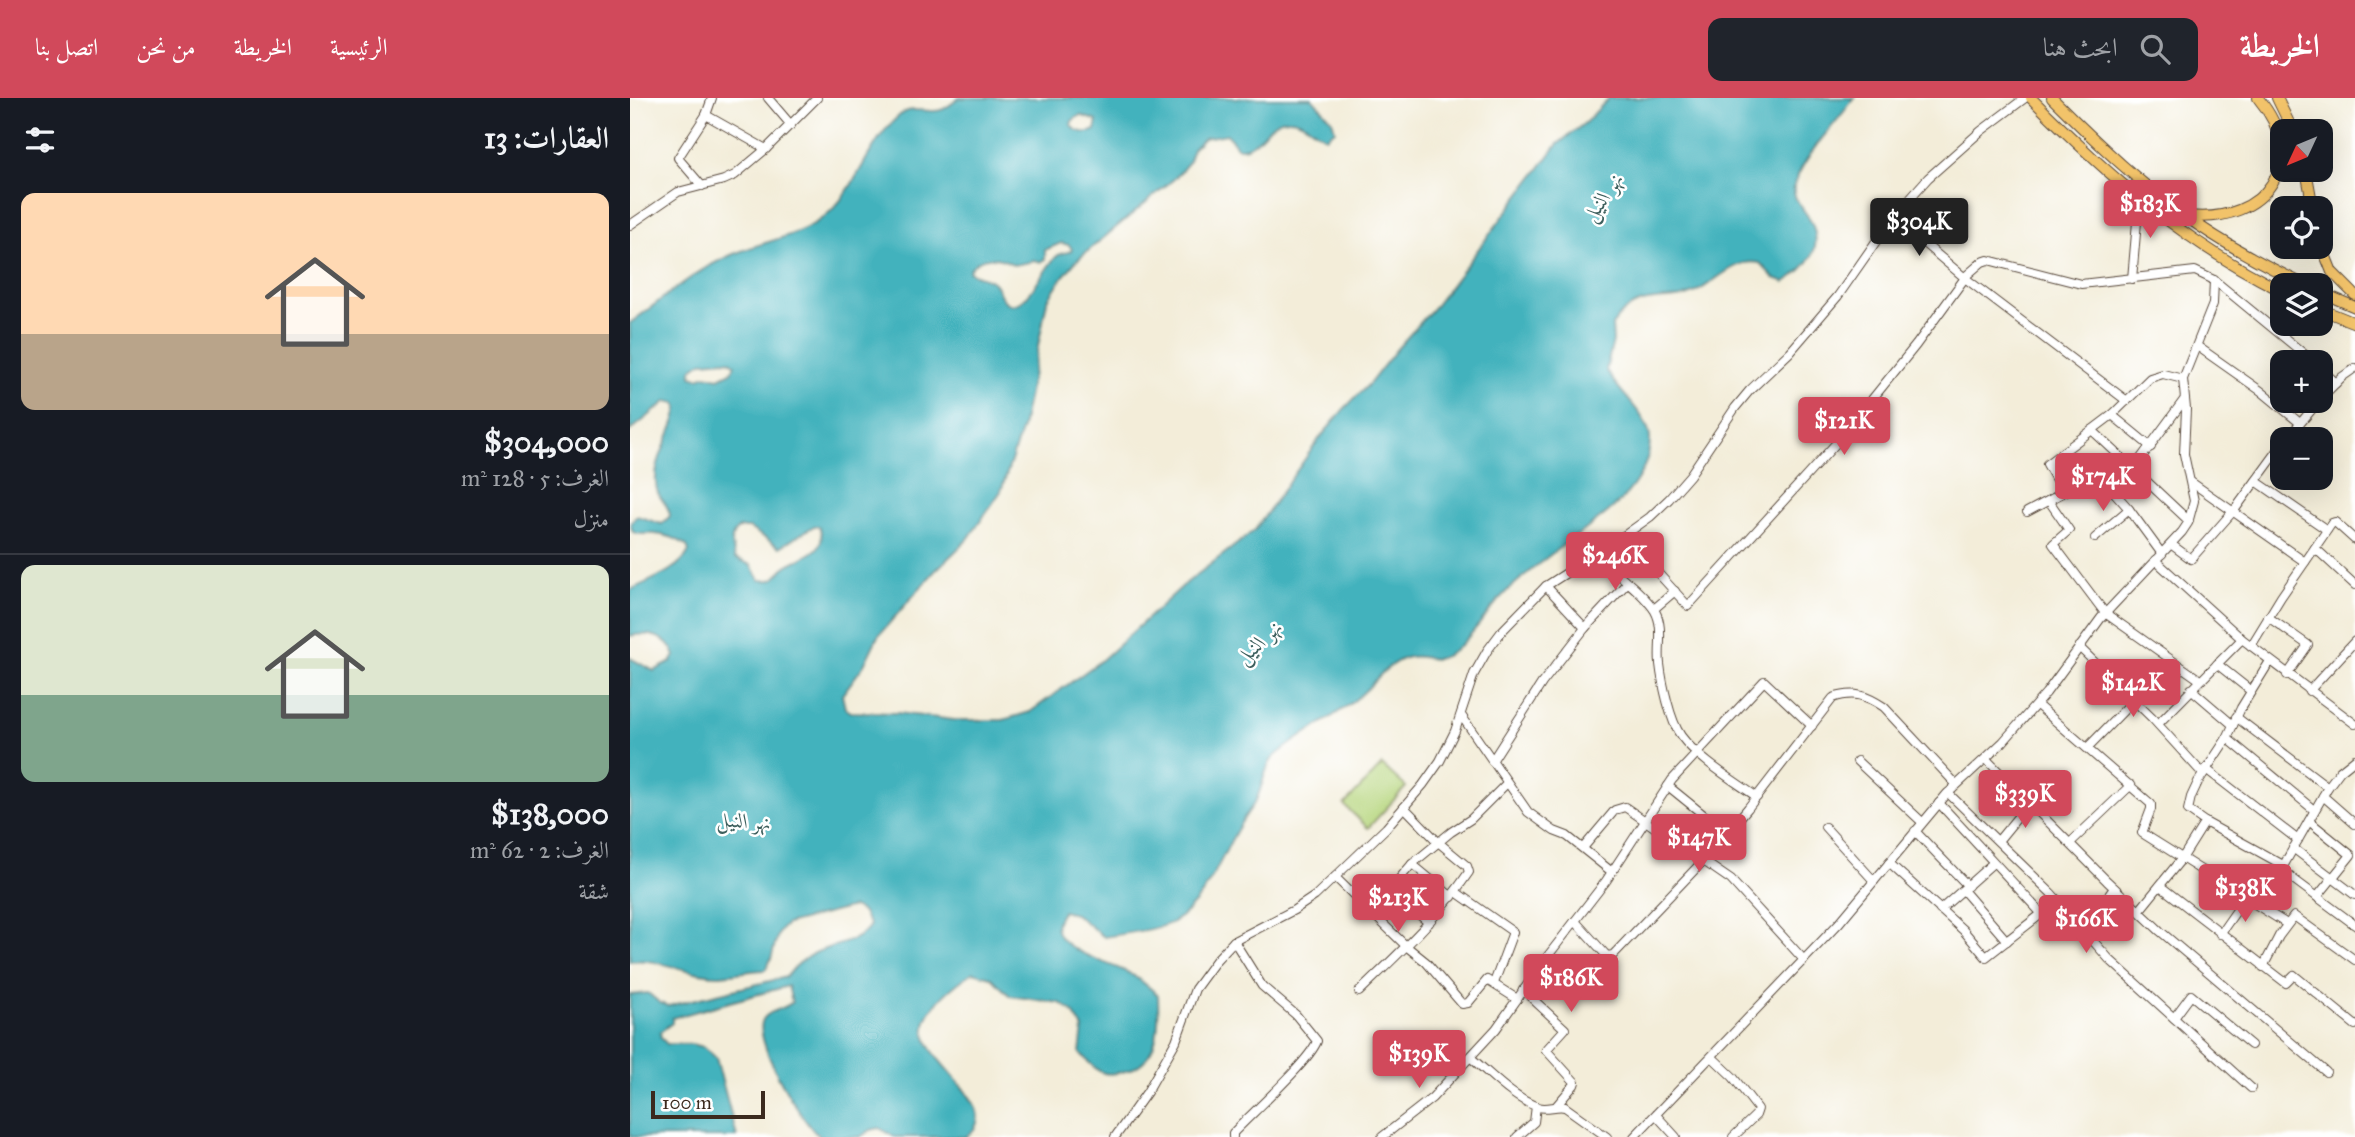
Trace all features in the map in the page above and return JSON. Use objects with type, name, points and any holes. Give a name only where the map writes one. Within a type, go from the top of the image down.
[{"type":"main road","points":[[2052,98],[2118,162],[2187,216],[2231,245],[2283,273]]},
{"type":"main road","points":[[2187,216],[2207,218],[2236,212],[2255,202],[2274,183],[2280,160],[2280,138],[2272,118],[2258,98]]},
{"type":"main road","points":[[2277,98],[2287,119]]},
{"type":"main road","points":[[2034,101],[2087,155],[2138,199],[2199,243],[2270,284]]},
{"type":"main road","points":[[2327,259],[2332,272],[2355,295]]},
{"type":"main road","points":[[2333,298],[2355,307]]},
{"type":"main road","points":[[2333,314],[2355,323]]},
{"type":"street","points":[[702,186],[678,158],[705,115],[712,98]]},
{"type":"street","points":[[768,98],[791,125]]},
{"type":"street","points":[[1115,1137],[1147,1092],[1176,1041],[1195,989],[1217,959],[1234,941],[1315,896],[1423,785],[1440,761],[1461,715],[1471,683],[1487,651],[1524,607],[1546,586],[1596,555],[1650,516],[1686,482],[1735,408],[1815,325],[1893,216],[1928,178],[1981,131],[2025,98]]},
{"type":"street","points":[[630,225],[678,192],[735,175],[791,125],[811,100]]},
{"type":"street","points":[[705,115],[766,149]]},
{"type":"street","points":[[2132,279],[2138,199]]},
{"type":"street","points":[[1893,216],[1965,278],[2127,401]]},
{"type":"street","points":[[1624,536],[1688,606],[1840,439],[1916,345],[1973,268],[1988,260],[2081,284],[2194,271],[2214,280],[2299,350]]},
{"type":"street","points":[[1634,1137],[1839,923],[1956,784],[1986,759],[2037,705],[2105,613],[2172,545],[2189,521],[2194,501],[2184,454],[2183,379],[2213,304],[2214,280]]},
{"type":"street","points":[[2197,345],[2300,423]]},
{"type":"street","points":[[2333,386],[2355,368]]},
{"type":"street","points":[[2063,492],[2047,464],[2112,415],[2150,378],[2163,374],[2183,379]]},
{"type":"street","points":[[2333,380],[2336,383]]},
{"type":"street","points":[[2133,469],[2185,400]]},
{"type":"street","points":[[2297,427],[2309,413]]},
{"type":"street","points":[[2112,415],[2151,447]]},
{"type":"street","points":[[2092,430],[2189,521]]},
{"type":"street","points":[[2172,545],[2191,559],[2233,512],[2270,462]]},
{"type":"street","points":[[2027,512],[2098,474],[2129,509],[2159,557],[2242,639],[2355,724]]},
{"type":"street","points":[[2256,481],[2327,530]]},
{"type":"street","points":[[2191,482],[2305,562]]},
{"type":"street","points":[[2049,501],[2069,530],[2053,544],[2105,613],[2200,680]]},
{"type":"street","points":[[2095,538],[2129,509]]},
{"type":"street","points":[[2251,646],[2327,530],[2335,522],[2355,540]]},
{"type":"street","points":[[2315,548],[2355,586]]},
{"type":"street","points":[[1596,555],[1647,600],[1654,610],[1660,632],[1661,668],[1674,721],[1681,736],[1757,797]]},
{"type":"street","points":[[1492,761],[1542,683],[1627,583]]},
{"type":"street","points":[[1546,586],[1586,628]]},
{"type":"street","points":[[1654,610],[1675,592]]},
{"type":"street","points":[[2268,617],[2308,645],[2287,675]]},
{"type":"street","points":[[2158,724],[2242,639]]},
{"type":"street","points":[[2309,691],[2354,644]]},
{"type":"street","points":[[2079,646],[2205,771],[2355,895]]},
{"type":"street","points":[[2270,661],[2227,738],[2205,771],[2191,797],[2188,810],[2283,865]]},
{"type":"street","points":[[2217,664],[2251,691]]},
{"type":"street","points":[[1382,1137],[1432,1098],[1503,1022],[1523,990],[1612,872],[1668,786],[1764,681],[1812,726]]},
{"type":"street","points":[[2191,689],[2328,787]]},
{"type":"street","points":[[1575,921],[1610,957],[1704,860],[1757,797],[1833,698],[1847,693],[1857,694],[1884,707],[1956,784]]},
{"type":"street","points":[[2088,747],[2134,700]]},
{"type":"street","points":[[2037,705],[2152,806],[2142,833],[2287,924]]},
{"type":"street","points":[[1461,715],[1528,812],[1554,831],[1567,836],[1612,872]]},
{"type":"street","points":[[2227,738],[2314,810]]},
{"type":"street","points":[[1986,759],[2114,888],[2326,1072]]},
{"type":"street","points":[[2355,759],[2340,771],[2328,787],[2281,870],[2355,925]]},
{"type":"street","points":[[1857,761],[1923,822]]},
{"type":"street","points":[[1371,912],[1412,864],[1471,819],[1507,783]]},
{"type":"street","points":[[2070,844],[2131,785]]},
{"type":"street","points":[[1668,786],[1726,833]]},
{"type":"street","points":[[1948,793],[2058,901],[2126,975],[2251,1088]]},
{"type":"street","points":[[2323,796],[2355,824]]},
{"type":"street","points":[[1998,841],[2030,802]]},
{"type":"street","points":[[1939,803],[2042,914]]},
{"type":"street","points":[[1359,992],[1429,923],[1454,894],[1469,869],[1404,807]]},
{"type":"street","points":[[1583,848],[1620,808],[1625,807],[1737,885],[1804,960]]},
{"type":"street","points":[[2309,821],[2351,855],[2317,897]]},
{"type":"street","points":[[2139,911],[2183,857],[2205,822]]},
{"type":"street","points":[[1825,827],[1874,881]]},
{"type":"street","points":[[1915,831],[2007,941]]},
{"type":"street","points":[[1889,863],[1966,933],[1986,957],[2058,901]]},
{"type":"street","points":[[1940,910],[1993,863]]},
{"type":"street","points":[[1412,864],[1513,932],[1494,983]]},
{"type":"street","points":[[1335,877],[1426,962],[1462,1004],[1468,1003],[1487,980],[1517,999]]},
{"type":"street","points":[[2160,886],[2263,967],[2286,983],[2294,975],[2355,1025]]},
{"type":"street","points":[[2083,931],[2114,888]]},
{"type":"street","points":[[1390,890],[1429,923]]},
{"type":"street","points":[[2220,934],[2246,897]]},
{"type":"street","points":[[2263,967],[2287,924],[2295,916],[2355,960]]},
{"type":"street","points":[[1233,1137],[1233,1133],[1297,1068],[1317,1041],[1296,1016],[1262,986],[1234,941]]},
{"type":"street","points":[[1471,1058],[1506,1088],[1536,1106],[1549,1108],[1557,1105],[1574,1085],[1575,1082],[1546,1050],[1565,1029],[1523,990]]},
{"type":"street","points":[[2174,1018],[2191,995],[2251,1045]]},
{"type":"street","points":[[1712,1057],[1733,1077],[1758,1109],[1756,1115],[1733,1137]]},
{"type":"street","points":[[1557,1105],[1573,1111],[1608,1137]]},
{"type":"street","points":[[1517,1137],[1534,1122],[1536,1106]]},
{"type":"street","points":[[1656,1115],[1676,1137]]},
{"type":"green space","points":[[1382,765],[1406,787],[1368,828],[1344,805]]},
{"type":"water","name":"نهر النيل","points":[[959,98],[1312,98],[1332,120],[1335,130],[1326,137],[1300,121],[1286,119],[1278,121],[1246,147],[1238,148],[1227,134],[1204,138],[1193,149],[1188,163],[1175,178],[1076,261],[1061,279],[1047,301],[1022,428],[1001,491],[968,539],[934,572],[878,636],[864,665],[842,695],[845,708],[851,712],[898,713],[954,720],[1003,720],[1030,712],[1103,659],[1185,584],[1255,530],[1319,439],[1436,305],[1558,144],[1586,122],[1609,98],[1854,98],[1814,148],[1795,182],[1794,193],[1810,220],[1816,239],[1812,256],[1801,270],[1785,282],[1774,278],[1760,263],[1742,264],[1696,292],[1632,306],[1612,325],[1613,341],[1606,370],[1646,423],[1650,441],[1641,474],[1620,501],[1507,591],[1454,650],[1441,658],[1414,656],[1397,662],[1356,699],[1273,758],[1255,802],[1212,878],[1195,903],[1173,922],[1104,937],[1075,914],[1063,911],[1057,923],[1058,933],[1065,943],[1131,974],[1158,995],[1155,1043],[1144,1061],[1119,1073],[1101,1072],[1080,1053],[1083,1028],[1072,1011],[1060,1003],[1010,996],[991,977],[973,972],[936,1004],[927,1018],[925,1034],[932,1049],[977,1110],[977,1124],[966,1137],[895,1137],[879,1128],[860,1137],[820,1137],[791,1099],[764,1043],[761,1028],[764,1018],[792,1002],[788,986],[672,1018],[672,1023],[660,1032],[661,1038],[667,1044],[704,1047],[716,1058],[737,1137],[630,1137],[630,995],[648,993],[668,1006],[786,977],[808,957],[853,940],[870,925],[862,912],[853,907],[787,924],[778,934],[765,970],[710,975],[641,960],[630,961],[630,658],[654,671],[671,662],[675,656],[668,644],[657,637],[630,636],[630,590],[679,564],[689,551],[680,541],[659,535],[636,533],[631,527],[637,516],[662,524],[670,516],[657,491],[656,477],[659,459],[678,408],[676,403],[667,401],[630,431],[630,323],[714,264],[738,252],[814,224],[836,206],[879,139],[900,115],[915,110],[941,110]],"holes":[[[1080,115],[1097,121],[1095,130],[1085,132],[1073,128],[1072,121]],[[1061,243],[1072,249],[1056,257],[1027,296],[1013,304],[1004,300],[991,281],[969,271],[978,261],[990,258],[1014,265],[1041,262],[1045,259],[1045,250]],[[726,360],[735,365],[731,372],[719,378],[691,376],[692,369],[702,362]],[[814,526],[819,526],[821,542],[818,547],[766,581],[760,580],[751,565],[735,558],[732,538],[739,528],[749,528],[780,547]]]}]
